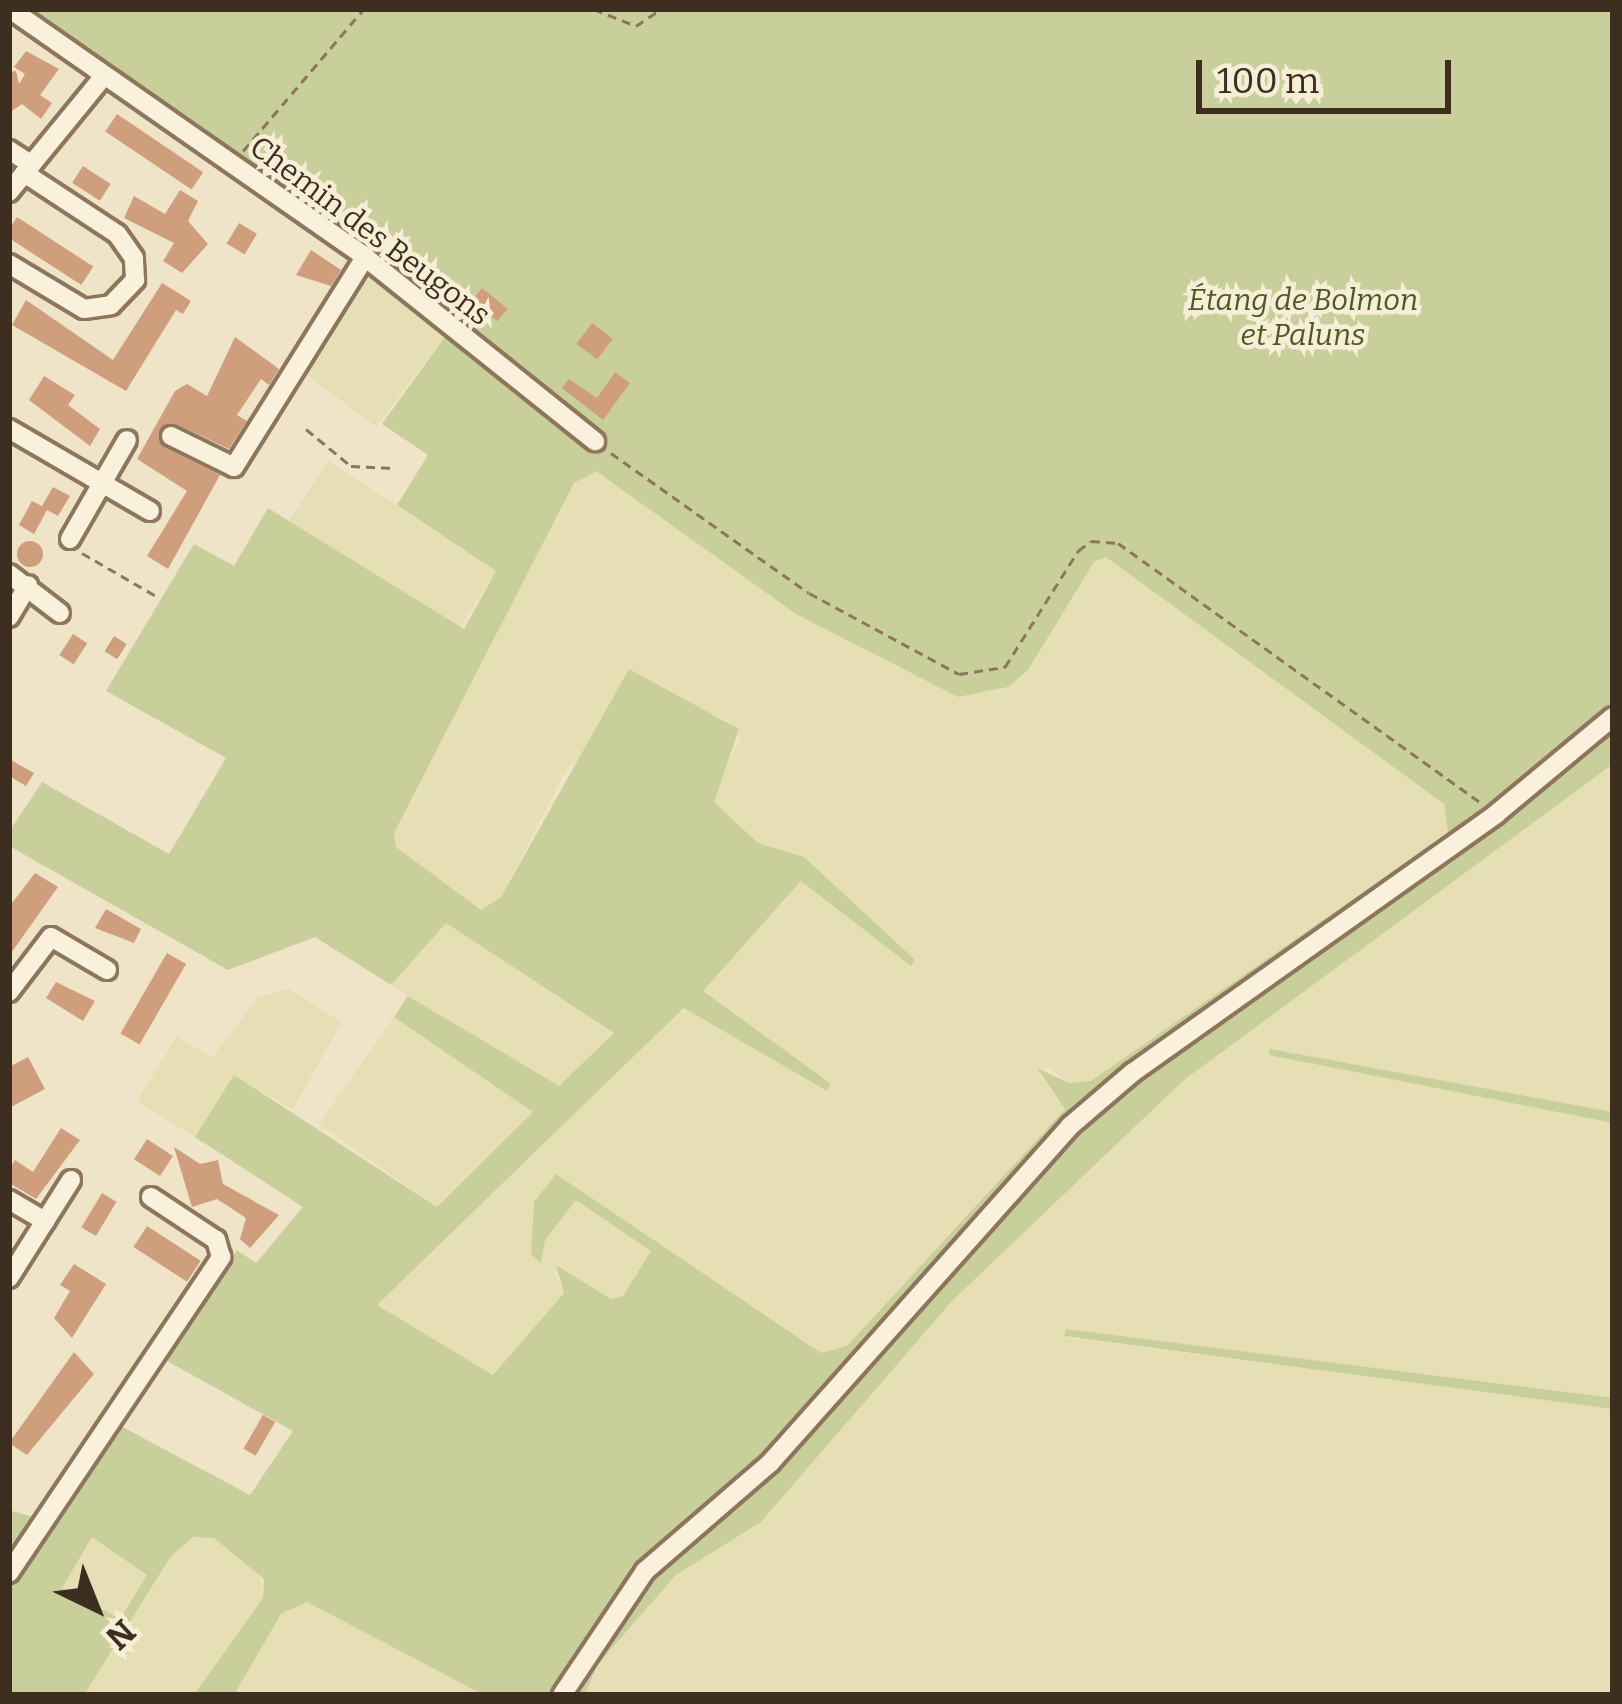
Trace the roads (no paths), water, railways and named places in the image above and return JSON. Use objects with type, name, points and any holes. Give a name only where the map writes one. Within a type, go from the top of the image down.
[{"type":"street","name":"Chemin des Beugons","points":[[10,9],[364,257],[596,441]]},
{"type":"street","points":[[9,192],[104,76]]},
{"type":"street","points":[[9,150],[117,234],[134,258],[135,280],[111,305],[84,309],[9,264]]},
{"type":"street","points":[[170,436],[234,467],[364,257]]},
{"type":"street","points":[[9,429],[150,511]]},
{"type":"street","points":[[70,539],[127,440]]},
{"type":"street","points":[[9,574],[60,613]]},
{"type":"street","points":[[9,617],[28,585]]},
{"type":"street","points":[[562,1695],[645,1571],[770,1463],[1070,1126],[1132,1073],[1496,814],[1613,717]]},
{"type":"street","points":[[9,992],[51,938],[107,970]]},
{"type":"street","points":[[9,1278],[71,1180]]},
{"type":"street","points":[[9,1574],[221,1257],[217,1240],[151,1197]]},
{"type":"street","points":[[9,1200],[45,1221]]},
{"type":"park label","name":"Étang de Bolmon et Paluns","points":[[1303,317]]}]
